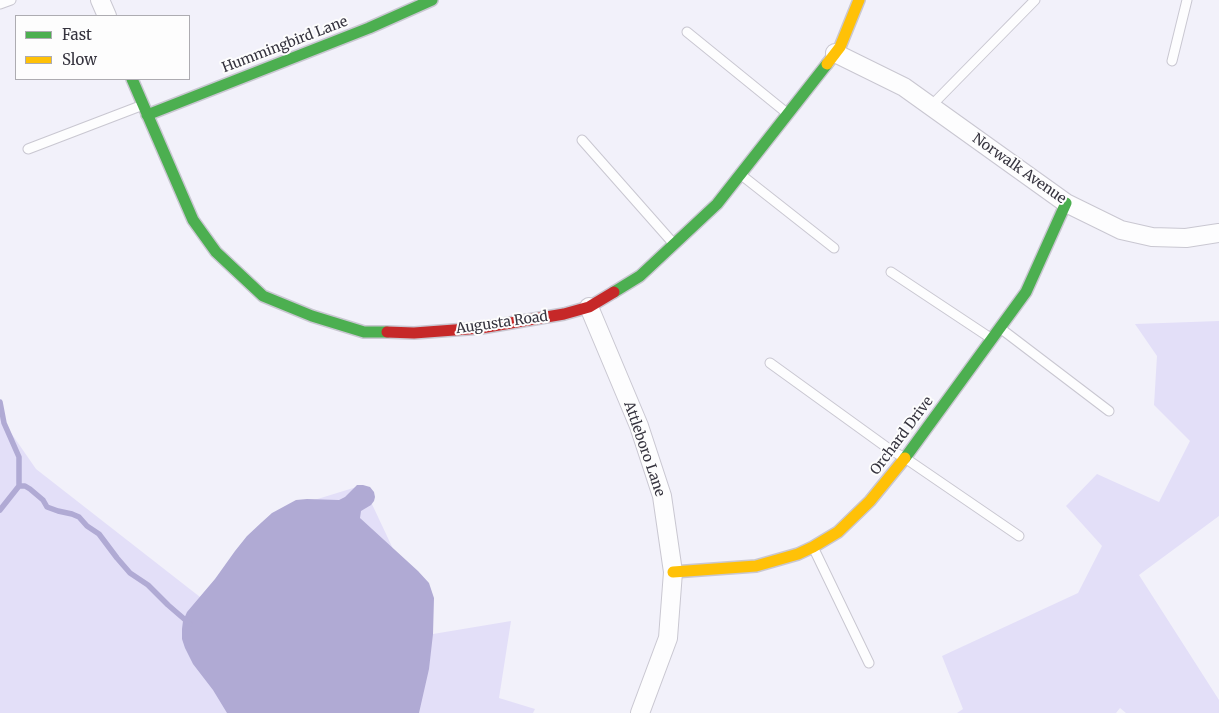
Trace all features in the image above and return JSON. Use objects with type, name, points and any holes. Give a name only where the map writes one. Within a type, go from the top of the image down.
[{"type":"street","points":[[100,0],[107,15]]},
{"type":"street","name":"Hummingbird Lane","points":[[145,110],[369,28],[432,0]]},
{"type":"street","name":"Augusta Road","points":[[132,80],[193,220],[216,252],[263,296],[312,316],[364,332],[414,333],[481,328],[564,314],[589,307],[640,276],[717,204],[840,47],[859,0]]},
{"type":"street","name":"Norwalk Avenue","points":[[835,53],[904,87],[1066,203],[1121,230],[1152,237],[1186,238],[1219,233]]},
{"type":"street","name":"Orchard Drive","points":[[673,572],[756,566],[798,554],[838,532],[870,501],[905,458],[1026,292],[1066,203]]},
{"type":"street","name":"Attleboro Lane","points":[[589,307],[638,426],[662,496],[673,572],[668,638],[644,712]]},
{"type":"lane","points":[[0,4],[10,0]]},
{"type":"lane","points":[[931,106],[1035,0]]},
{"type":"lane","points":[[1172,61],[1187,0]]},
{"type":"lane","points":[[687,32],[788,114]]},
{"type":"lane","points":[[28,149],[145,110]]},
{"type":"lane","points":[[582,140],[674,244]]},
{"type":"lane","points":[[740,174],[834,248]]},
{"type":"lane","points":[[891,272],[992,339]]},
{"type":"lane","points":[[1000,328],[1109,411]]},
{"type":"lane","points":[[770,363],[889,448],[1019,536]]},
{"type":"lane","points":[[813,547],[869,663]]},
{"type":"shaded area","points":[[1219,321],[1219,516],[1139,575],[1219,700],[1219,713],[1126,713],[1120,708],[1116,713],[957,713],[963,709],[942,656],[1078,593],[1102,546],[1066,506],[1097,474],[1159,502],[1190,441],[1154,405],[1157,356],[1135,324]]},
{"type":"shaded area","points":[[0,417],[36,469],[200,597],[272,513],[363,485],[433,634],[511,621],[499,698],[535,709],[533,713],[0,713]]},
{"type":"shaded area","points":[[357,485],[370,487],[375,497],[371,505],[361,511],[360,518],[418,571],[429,583],[434,598],[433,634],[429,669],[419,713],[227,713],[213,690],[193,664],[185,648],[182,639],[182,629],[187,612],[215,579],[247,536],[272,513],[296,500],[339,500],[345,497]]},
{"type":"waterway","points":[[0,402],[4,423],[19,457],[19,486],[0,510]]},
{"type":"waterway","points":[[19,486],[25,486],[30,489],[43,500],[47,507],[79,517],[87,526],[99,534],[130,573],[148,585],[190,624]]},
{"type":"traffic: fast","points":[[147,115],[369,28],[432,0]]},
{"type":"traffic: fast","points":[[614,292],[640,276],[717,204],[827,64]]},
{"type":"traffic: fast","points":[[132,80],[193,220],[216,252],[263,296],[312,316],[364,332],[387,332]]},
{"type":"traffic: fast","points":[[905,458],[1026,292],[1066,203]]},
{"type":"traffic: slow","points":[[827,64],[840,47],[859,0]]},
{"type":"traffic: slow","points":[[673,572],[756,566],[798,554],[813,547],[838,532],[870,501],[905,458]]},
{"type":"traffic: jam","points":[[387,332],[414,333],[481,328],[564,314],[589,307],[614,292]]}]
